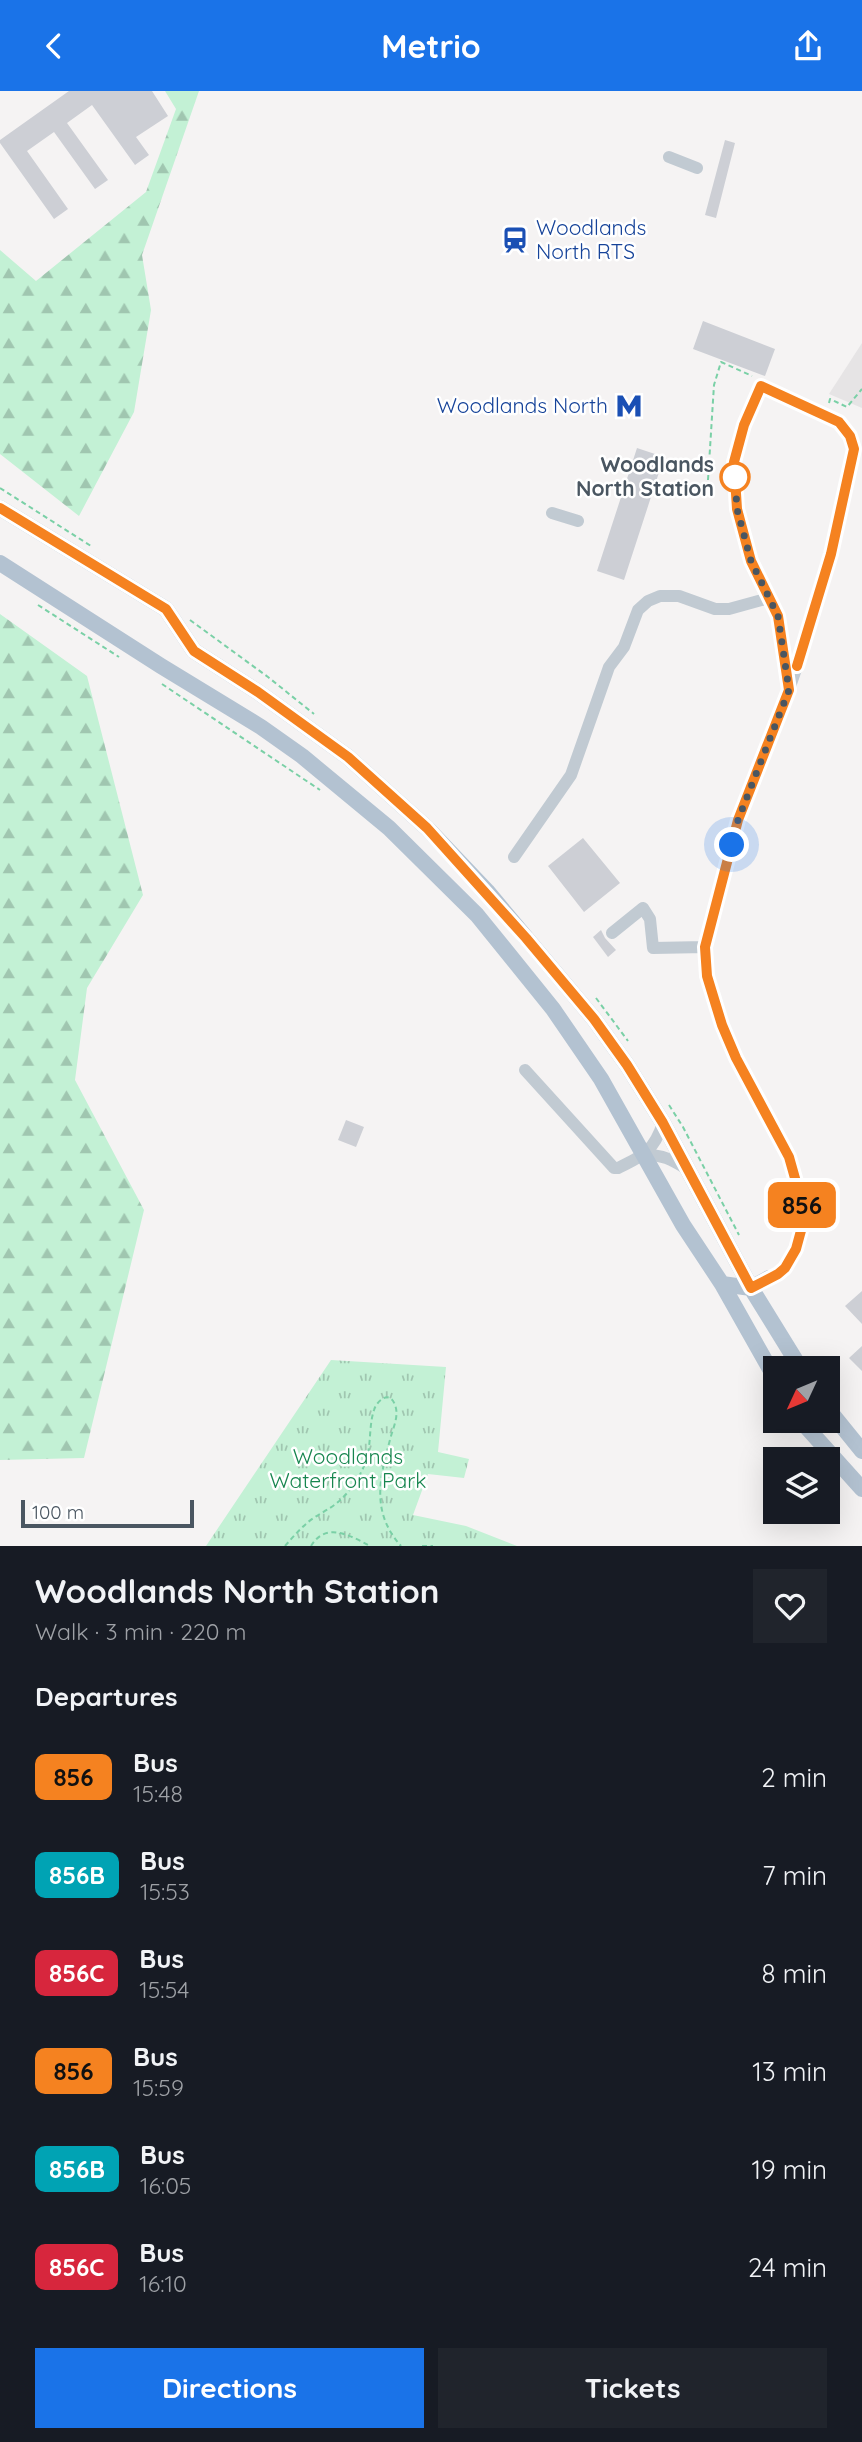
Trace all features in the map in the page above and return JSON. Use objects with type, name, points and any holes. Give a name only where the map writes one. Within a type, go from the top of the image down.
[{"type":"main road","points":[[0,508],[166,609],[194,651],[258,692],[337,749],[399,801],[486,891],[594,1019],[627,1065],[663,1123],[751,1288],[793,1356]]},
{"type":"main road","points":[[0,563],[261,727],[322,772],[389,828],[477,915],[523,969],[601,1079],[683,1225],[722,1284],[763,1356]]},
{"type":"main road","points":[[722,1284],[751,1288],[769,1278]]},
{"type":"main road","points":[[765,1312],[765,1288],[769,1278]]},
{"type":"main road","points":[[742,1318],[751,1288]]},
{"type":"main road","points":[[840,1424],[862,1451]]},
{"type":"main road","points":[[812,1433],[862,1489]]},
{"type":"street","points":[[669,157],[697,168]]},
{"type":"street","points":[[769,1278],[785,1268],[796,1249],[802,1227],[802,1203],[789,1157],[736,1058],[722,1025],[707,976],[705,947],[738,820],[789,690],[831,554],[854,449],[850,436],[839,422],[761,386],[744,425],[734,462],[737,509],[751,561],[778,616],[789,690]]},
{"type":"street","points":[[552,513],[578,521]]},
{"type":"street","points":[[514,857],[570,775],[609,667],[624,647],[638,610],[648,601],[660,596],[679,596],[715,609],[729,609],[769,598]]},
{"type":"street","points":[[612,933],[643,908],[650,919],[653,948],[705,947]]},
{"type":"street","points":[[525,1070],[610,1166],[618,1168],[644,1155],[656,1154],[687,1169]]},
{"type":"street","points":[[644,1155],[658,1138],[663,1123]]},
{"type":"path","points":[[39,605],[118,656]]},
{"type":"path","points":[[153,678],[320,790]]},
{"type":"path","points":[[285,1546],[309,1521],[338,1502],[361,1473],[367,1456],[374,1411],[381,1399],[386,1397],[391,1398],[395,1404],[396,1419],[379,1491],[379,1505],[393,1536],[401,1546]]},
{"type":"path","points":[[312,1546],[315,1540],[329,1532],[342,1532],[370,1546]]},
{"type":"path","points":[[422,1546],[433,1546]]},
{"type":"shaded area","points":[[862,343],[862,408],[829,394]]},
{"type":"green space","points":[[165,91],[199,91],[142,255],[151,310],[134,412],[79,516],[0,454],[0,250],[36,281],[146,192],[176,109]]},
{"type":"green space","points":[[0,614],[87,676],[143,895],[87,988],[75,1080],[144,1210],[84,1458],[0,1460]]},
{"type":"green space","name":"Woodlands Waterfront Park","points":[[331,1360],[446,1367],[438,1452],[469,1459],[464,1478],[428,1474],[413,1515],[466,1526],[517,1546],[206,1546]]},
{"type":"building","points":[[69,91],[152,91],[168,116],[136,137],[149,155],[135,165],[92,105],[67,123],[108,180],[95,189],[54,132],[27,151],[68,209],[54,219],[0,140]]},
{"type":"building","points":[[725,140],[735,143],[716,218],[705,215]]},
{"type":"building","points":[[703,321],[775,349],[765,376],[693,349]]},
{"type":"building","points":[[637,448],[664,457],[624,580],[597,571]]},
{"type":"building","points":[[583,838],[620,883],[584,912],[548,866]]},
{"type":"building","points":[[601,930],[616,950],[608,957],[593,937]]},
{"type":"building","points":[[346,1120],[364,1127],[356,1147],[338,1140]]},
{"type":"building","points":[[862,1291],[862,1324],[845,1306]]},
{"type":"building","points":[[862,1346],[862,1371],[849,1358]]},
{"type":"bus line","name":"856","points":[[0,508],[166,609],[194,651],[258,692],[348,757],[427,828],[526,938],[594,1019],[627,1065],[663,1123],[751,1288],[785,1268],[796,1249],[802,1227],[802,1203],[789,1157],[736,1058],[722,1025],[707,976],[705,947],[738,820],[789,690],[778,616],[751,561],[737,509],[734,462],[744,425],[761,386],[839,422],[850,436],[854,449],[831,554],[797,666]]},
{"type":"place","name":"Woodlands North RTS","points":[[515,240]]},
{"type":"place","name":"Woodlands North","points":[[629,406]]},
{"type":"place","name":"Woodlands North Station","points":[[735,477]]},
{"type":"route","points":[[732,845],[738,820],[789,690],[778,616],[751,561],[737,509],[735,477]]}]
